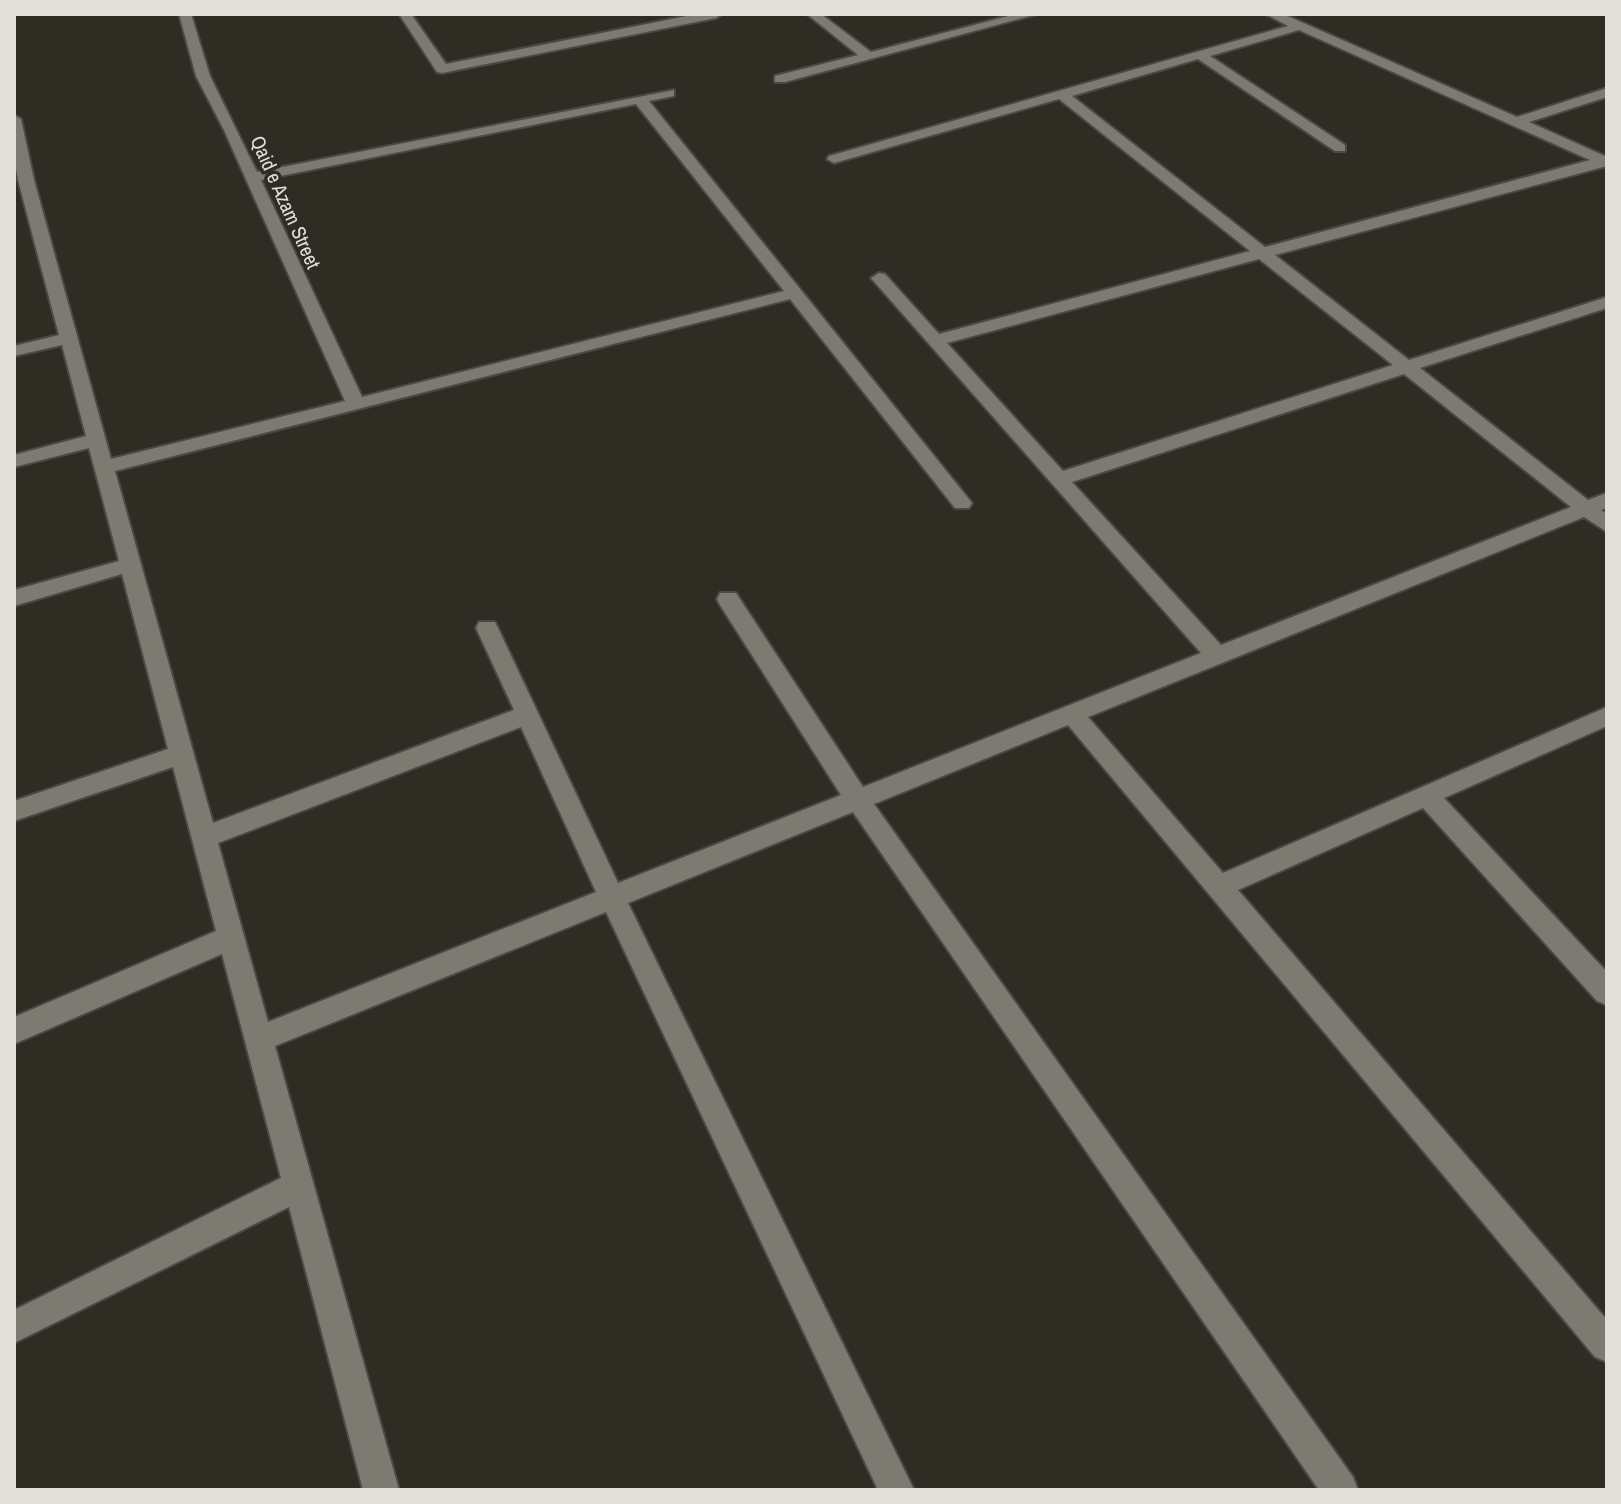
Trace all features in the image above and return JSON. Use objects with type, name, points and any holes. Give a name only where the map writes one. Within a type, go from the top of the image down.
[{"type":"street","name":"Qaid e Azam Street","points":[[185,14],[203,76],[253,177],[357,406]]},
{"type":"street","points":[[405,14],[442,69],[716,14]]},
{"type":"street","points":[[813,14],[868,56]]},
{"type":"street","points":[[780,79],[1031,14]]},
{"type":"street","points":[[1272,14],[1605,162]]},
{"type":"street","points":[[834,159],[1300,26]]},
{"type":"street","points":[[1200,55],[1340,148]]},
{"type":"street","points":[[1516,122],[1607,92]]},
{"type":"street","points":[[253,177],[669,93]]},
{"type":"street","points":[[1061,94],[1407,367],[1597,504],[1607,525]]},
{"type":"street","points":[[640,99],[962,503]]},
{"type":"street","points":[[14,119],[20,181],[68,338],[381,1490]]},
{"type":"street","points":[[935,341],[1605,162]]},
{"type":"street","points":[[879,278],[1217,656]]},
{"type":"street","points":[[103,468],[794,293]]},
{"type":"street","points":[[1059,479],[1607,302]]},
{"type":"street","points":[[14,351],[68,338]]},
{"type":"street","points":[[14,461],[96,440]]},
{"type":"street","points":[[258,1039],[1597,504]]},
{"type":"street","points":[[14,598],[129,565]]},
{"type":"street","points":[[728,599],[858,800],[1340,1490]]},
{"type":"street","points":[[487,628],[612,898],[896,1490]]},
{"type":"street","points":[[1072,714],[1607,1345]]},
{"type":"street","points":[[204,837],[527,715]]},
{"type":"street","points":[[1218,887],[1607,716]]},
{"type":"street","points":[[14,811],[180,755]]},
{"type":"street","points":[[1425,794],[1607,992]]},
{"type":"street","points":[[14,1031],[231,937]]},
{"type":"street","points":[[14,1327],[298,1186]]}]
